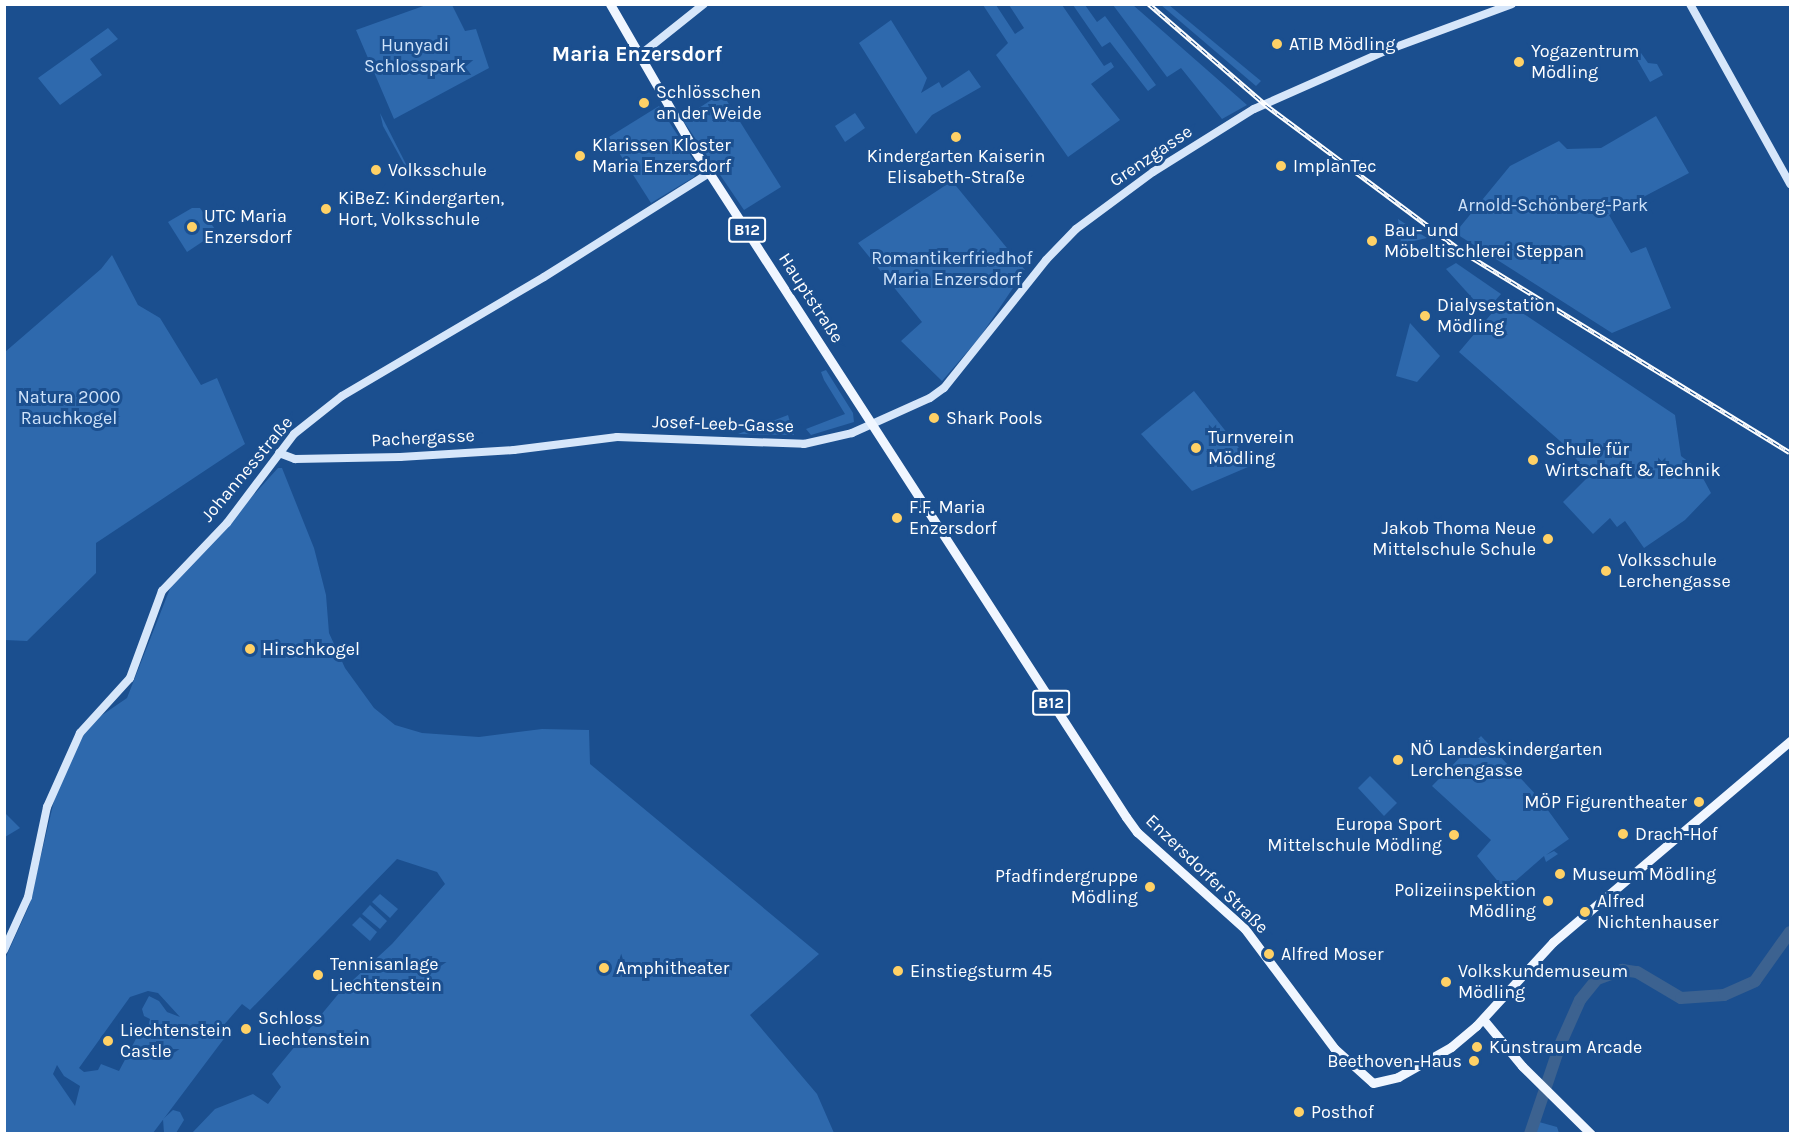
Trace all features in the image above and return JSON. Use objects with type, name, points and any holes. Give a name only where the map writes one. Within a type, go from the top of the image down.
[{"type":"main road","name":"Hauptstraße","points":[[610,4],[710,173],[873,425]]},
{"type":"main road","name":"Enzersdorfer Straße","points":[[873,425],[1137,832],[1245,929],[1334,1048],[1373,1083],[1398,1077],[1444,1053],[1483,1019]]},
{"type":"main road","points":[[1591,1134],[1545,1090],[1483,1019],[1553,942],[1791,741]]},
{"type":"street","points":[[640,55],[704,4]]},
{"type":"street","name":"Grenzgasse","points":[[873,425],[944,388],[1046,260],[1076,230],[1153,172],[1254,110],[1385,51],[1512,4]]},
{"type":"street","points":[[1690,4],[1791,184]]},
{"type":"street","name":"Johannesstraße","points":[[4,950],[28,897],[46,807],[80,734],[130,678],[162,591],[227,523],[279,453],[312,418],[342,396],[544,277],[710,173]]},
{"type":"street","name":"Josef-Leeb-Gasse","points":[[569,445],[617,437],[804,444],[873,425]]},
{"type":"street","name":"Pachergasse","points":[[279,453],[295,459],[400,457],[569,445]]},
{"type":"green space","name":"Hunyadi Schlosspark","points":[[429,4],[452,5],[465,31],[476,29],[489,68],[394,119],[356,30]]},
{"type":"green space","points":[[983,5],[996,5],[1015,34],[1024,28],[1009,5],[1062,5],[1104,66],[1111,62],[1114,67],[1091,84],[1120,120],[1068,157],[996,55],[1008,43]]},
{"type":"green space","points":[[1073,5],[1085,5],[1097,22],[1105,16],[1156,85],[1148,91],[1110,42],[1102,47]]},
{"type":"green space","points":[[1113,5],[1133,5],[1247,105],[1222,119],[1181,68],[1167,77]]},
{"type":"green space","points":[[1161,5],[1169,5],[1261,81],[1256,86]]},
{"type":"green space","points":[[891,20],[927,78],[921,93],[939,82],[942,88],[969,70],[981,87],[932,115],[916,134],[859,43]]},
{"type":"green space","points":[[108,28],[118,39],[90,59],[102,75],[60,105],[38,78]]},
{"type":"green space","points":[[1641,53],[1648,63],[1657,64],[1663,75],[1650,82],[1635,56]]},
{"type":"green space","points":[[722,93],[781,187],[744,210],[682,119]]},
{"type":"green space","points":[[659,106],[698,167],[694,177],[651,203],[609,137]]},
{"type":"green space","points":[[380,113],[411,174],[410,175],[383,126]]},
{"type":"green space","points":[[855,113],[865,128],[845,142],[835,126]]},
{"type":"green space","name":"Arnold-Schönberg-Park","points":[[1656,116],[1689,173],[1609,215],[1631,253],[1646,247],[1671,308],[1612,333],[1455,233],[1510,166],[1559,141],[1567,149],[1601,148]]},
{"type":"green space","name":"Romantikerfriedhof Maria Enzersdorf","points":[[952,181],[1025,270],[980,337],[942,381],[901,341],[922,322],[858,243]]},
{"type":"green space","name":"UTC Maria Enzersdorf","points":[[192,208],[200,208],[217,232],[187,252],[168,222]]},
{"type":"green space","points":[[1398,219],[1427,238],[1401,244]]},
{"type":"green space","name":"Natura 2000 Rauchkogel","points":[[112,255],[138,305],[160,318],[201,385],[217,378],[245,444],[96,543],[96,573],[27,641],[5,640],[5,352],[101,269]]},
{"type":"green space","points":[[1456,263],[1501,294],[1485,312],[1446,269]]},
{"type":"green space","points":[[1503,300],[1675,415],[1681,456],[1698,469],[1711,493],[1685,520],[1644,548],[1625,521],[1617,527],[1610,518],[1593,534],[1563,502],[1589,476],[1568,448],[1459,352]]},
{"type":"green space","points":[[1410,323],[1440,356],[1417,382],[1396,376]]},
{"type":"green space","points":[[826,370],[853,413],[854,422],[811,435],[806,429],[845,414],[824,380],[821,372]]},
{"type":"green space","name":"Turnverein Mödling","points":[[1194,391],[1250,462],[1248,467],[1192,491],[1141,434]]},
{"type":"green space","points":[[788,415],[794,435],[738,434]]},
{"type":"green space","points":[[278,468],[282,468],[314,548],[326,595],[329,633],[345,668],[374,708],[395,725],[422,733],[479,737],[542,729],[589,730],[590,764],[819,954],[750,1015],[817,1094],[834,1133],[192,1133],[215,1109],[253,1094],[268,1104],[281,1087],[272,1074],[340,992],[392,944],[445,884],[437,872],[397,859],[250,1010],[242,1004],[223,1026],[229,1032],[153,1133],[5,1134],[5,959],[29,906],[58,784],[89,724],[127,698],[171,586]],"holes":[[[148,991],[158,993],[180,1017],[167,1012],[159,1001],[149,996],[142,1009],[144,1016],[150,1019],[147,1031],[139,1033],[119,1071],[101,1064],[98,1070],[84,1072],[79,1068],[130,997]],[[57,1065],[64,1076],[80,1086],[75,1106],[53,1074]]]},
{"type":"green space","points":[[1481,736],[1539,798],[1569,839],[1546,855],[1554,851],[1558,854],[1546,862],[1544,856],[1505,890],[1477,856],[1491,840],[1432,786]]},
{"type":"green space","points":[[1370,776],[1397,803],[1384,816],[1358,788]]},
{"type":"green space","points":[[5,813],[20,828],[4,837]]},
{"type":"green space","points":[[380,894],[398,909],[390,918],[372,902]]},
{"type":"green space","points":[[370,905],[387,921],[380,929],[362,914]]},
{"type":"green space","points":[[360,917],[377,932],[370,941],[352,925]]},
{"type":"green space","points":[[173,1110],[180,1112],[184,1120],[176,1133],[164,1133],[163,1119]]},
{"type":"green space","points":[[1539,1122],[1557,1127],[1559,1133],[1535,1133]]},
{"type":"waterway","points":[[1530,1134],[1560,1045],[1580,1000],[1597,979],[1622,970],[1637,972],[1681,998],[1724,995],[1755,981],[1790,932]]},
{"type":"railway","points":[[1149,4],[1266,105],[1463,252],[1790,452]]},
{"type":"place","name":"ATIB Mödling","points":[[1277,44]]},
{"type":"place","name":"Yogazentrum Mödling","points":[[1519,62]]},
{"type":"place","name":"Schlösschen an der Weide","points":[[644,103]]},
{"type":"place","name":"Kindergarten Kaiserin Elisabeth-Straße","points":[[956,137]]},
{"type":"place","name":"Klarissen Kloster Maria Enzersdorf","points":[[580,156]]},
{"type":"place","name":"ImplanTec","points":[[1281,166]]},
{"type":"place","name":"Volksschule","points":[[376,170]]},
{"type":"place","name":"KiBeZ: Kindergarten, Hort, Volksschule","points":[[326,209]]},
{"type":"place","name":"UTC Maria Enzersdorf","points":[[192,227]]},
{"type":"place","name":"Bau- und Möbeltischlerei Steppan","points":[[1372,241]]},
{"type":"place","name":"Dialysestation Mödling","points":[[1425,316]]},
{"type":"place","name":"Shark Pools","points":[[934,418]]},
{"type":"place","name":"Turnverein Mödling","points":[[1196,448]]},
{"type":"place","name":"Schule für Wirtschaft & Technik","points":[[1533,460]]},
{"type":"place","name":"F.F. Maria Enzersdorf","points":[[897,518]]},
{"type":"place","name":"Jakob Thoma Neue Mittelschule Schule","points":[[1548,539]]},
{"type":"place","name":"Volksschule Lerchengasse","points":[[1606,571]]},
{"type":"place","name":"Hirschkogel","points":[[250,649]]},
{"type":"place","name":"NÖ Landeskindergarten Lerchengasse","points":[[1398,760]]},
{"type":"place","name":"MÖP Figurentheater","points":[[1699,802]]},
{"type":"place","name":"Drach-Hof","points":[[1623,834]]},
{"type":"place","name":"Europa Sport Mittelschule Mödling","points":[[1454,835]]},
{"type":"place","name":"Museum Mödling","points":[[1560,874]]},
{"type":"place","name":"Pfadfindergruppe Mödling","points":[[1150,887]]},
{"type":"place","name":"Polizeiinspektion Mödling","points":[[1548,901]]},
{"type":"place","name":"Alfred Nichtenhauser","points":[[1585,912]]},
{"type":"place","name":"Alfred Moser","points":[[1269,954]]},
{"type":"place","name":"Amphitheater","points":[[604,968]]},
{"type":"place","name":"Einstiegsturm 45","points":[[898,971]]},
{"type":"place","name":"Tennisanlage Liechtenstein","points":[[318,975]]},
{"type":"place","name":"Volkskundemuseum Mödling","points":[[1446,982]]},
{"type":"place","name":"Schloss Liechtenstein","points":[[246,1029]]},
{"type":"place","name":"Liechtenstein Castle","points":[[108,1041]]},
{"type":"place","name":"Kunstraum Arcade","points":[[1477,1047]]},
{"type":"place","name":"Beethoven-Haus","points":[[1474,1061]]},
{"type":"place","name":"Posthof","points":[[1299,1112]]},
{"type":"district","name":"Maria Enzersdorf","points":[[637,54]]}]
